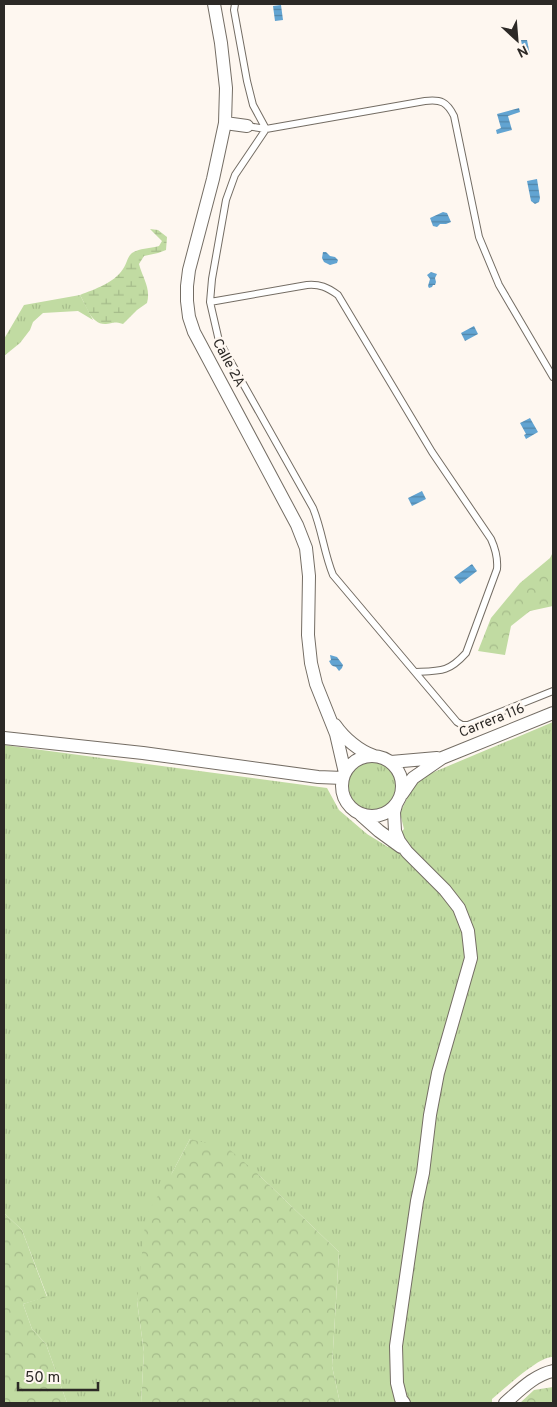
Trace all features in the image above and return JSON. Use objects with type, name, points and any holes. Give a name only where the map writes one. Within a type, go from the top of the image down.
[{"type":"street","name":"Calle 2A","points":[[214,4],[226,88],[225,123],[213,179],[189,270],[187,286],[189,317],[194,332],[297,525],[306,548],[309,576],[308,635],[311,663],[316,684],[339,744],[343,780]]},
{"type":"street","points":[[225,123],[247,126]]},
{"type":"street","name":"Carrera 116","points":[[398,799],[413,778],[442,758],[553,713]]},
{"type":"street","name":"Calle 2A","points":[[331,721],[341,734],[367,754],[374,756]]},
{"type":"street","points":[[4,738],[143,753],[343,780]]},
{"type":"street","points":[[404,1403],[401,1399],[397,1383],[396,1346],[417,1201],[438,1073],[471,958],[468,931],[459,908],[445,890],[408,852],[399,841],[395,831],[394,812],[402,785],[401,776],[397,768],[391,762],[374,756],[357,760],[350,765],[343,780],[344,797],[348,805],[408,852]]},
{"type":"street","name":"Carrera 116","points":[[391,762],[442,758]]},
{"type":"street","points":[[361,815],[384,814],[398,799]]},
{"type":"street","points":[[505,1403],[529,1383],[544,1373],[553,1371]]},
{"type":"lane","points":[[235,4],[234,10],[247,81],[253,105],[266,129]]},
{"type":"lane","points":[[247,126],[266,129],[425,101],[435,100],[443,102],[450,108],[454,116],[479,237],[499,286],[553,377]]},
{"type":"lane","points":[[266,129],[235,175],[226,200],[212,279],[210,302],[219,340],[313,508],[320,525],[328,562],[333,575],[454,719],[462,725],[468,725],[553,691]]},
{"type":"lane","points":[[210,302],[318,284],[329,288],[338,295],[432,452],[491,539],[497,551],[497,569],[466,653],[448,669],[416,672]]},
{"type":"green space","points":[[150,229],[158,230],[167,237],[166,250],[144,256],[139,264],[147,288],[147,303],[123,324],[116,322],[106,324],[96,321],[80,295],[115,278],[133,252],[159,246],[162,241]]},
{"type":"green space","points":[[80,295],[93,320],[78,311],[43,313],[33,322],[30,330],[20,343],[4,356],[4,339],[24,305]]},
{"type":"green space","points":[[553,552],[553,606],[530,611],[511,626],[505,655],[478,651],[491,618],[520,583],[550,558]]},
{"type":"green space","points":[[553,722],[553,1357],[540,1361],[522,1374],[492,1399],[492,1403],[340,1403],[332,1366],[339,1252],[259,1175],[190,1139],[172,1173],[137,1301],[144,1352],[141,1403],[67,1403],[46,1344],[32,1329],[23,1304],[47,1296],[22,1230],[4,1213],[4,745],[327,788],[339,810],[367,834],[388,847],[404,829],[400,813],[409,794],[422,777]]},
{"type":"green space","points":[[366,756],[378,756],[389,761],[397,769],[402,780],[400,798],[389,811],[378,816],[366,816],[355,811],[347,803],[342,792],[342,780],[347,769],[355,761]]},
{"type":"green space","points":[[190,1139],[229,1149],[259,1175],[339,1252],[332,1366],[340,1403],[141,1403],[144,1352],[137,1301],[146,1215]]},
{"type":"green space","points":[[4,1213],[22,1230],[47,1297],[23,1304],[32,1329],[46,1344],[67,1403],[4,1403]]},
{"type":"green space","points":[[553,1387],[553,1403],[520,1403],[534,1390]]},
{"type":"water","points":[[281,5],[283,20],[275,21],[273,6]]},
{"type":"water","points":[[521,40],[527,40],[530,55],[524,56]]},
{"type":"water","points":[[519,108],[520,112],[508,116],[512,130],[497,134],[496,130],[501,128],[497,114]]},
{"type":"water","points":[[537,179],[540,198],[539,202],[535,204],[531,201],[527,181]]},
{"type":"water","points":[[443,212],[447,213],[451,222],[440,224],[437,227],[433,226],[430,218]]},
{"type":"water","points":[[323,252],[335,257],[338,260],[337,263],[330,265],[324,262],[322,258]]},
{"type":"water","points":[[431,272],[437,274],[436,282],[435,285],[429,288],[430,279],[427,275]]},
{"type":"water","points":[[474,326],[478,334],[465,341],[461,333]]},
{"type":"water","points":[[530,418],[538,432],[526,439],[524,435],[526,434],[520,423]]},
{"type":"water","points":[[422,491],[426,499],[412,506],[408,498]]},
{"type":"water","points":[[472,564],[477,571],[460,584],[454,577]]},
{"type":"water","points":[[330,655],[337,657],[343,665],[339,671],[329,661],[331,660]]}]
